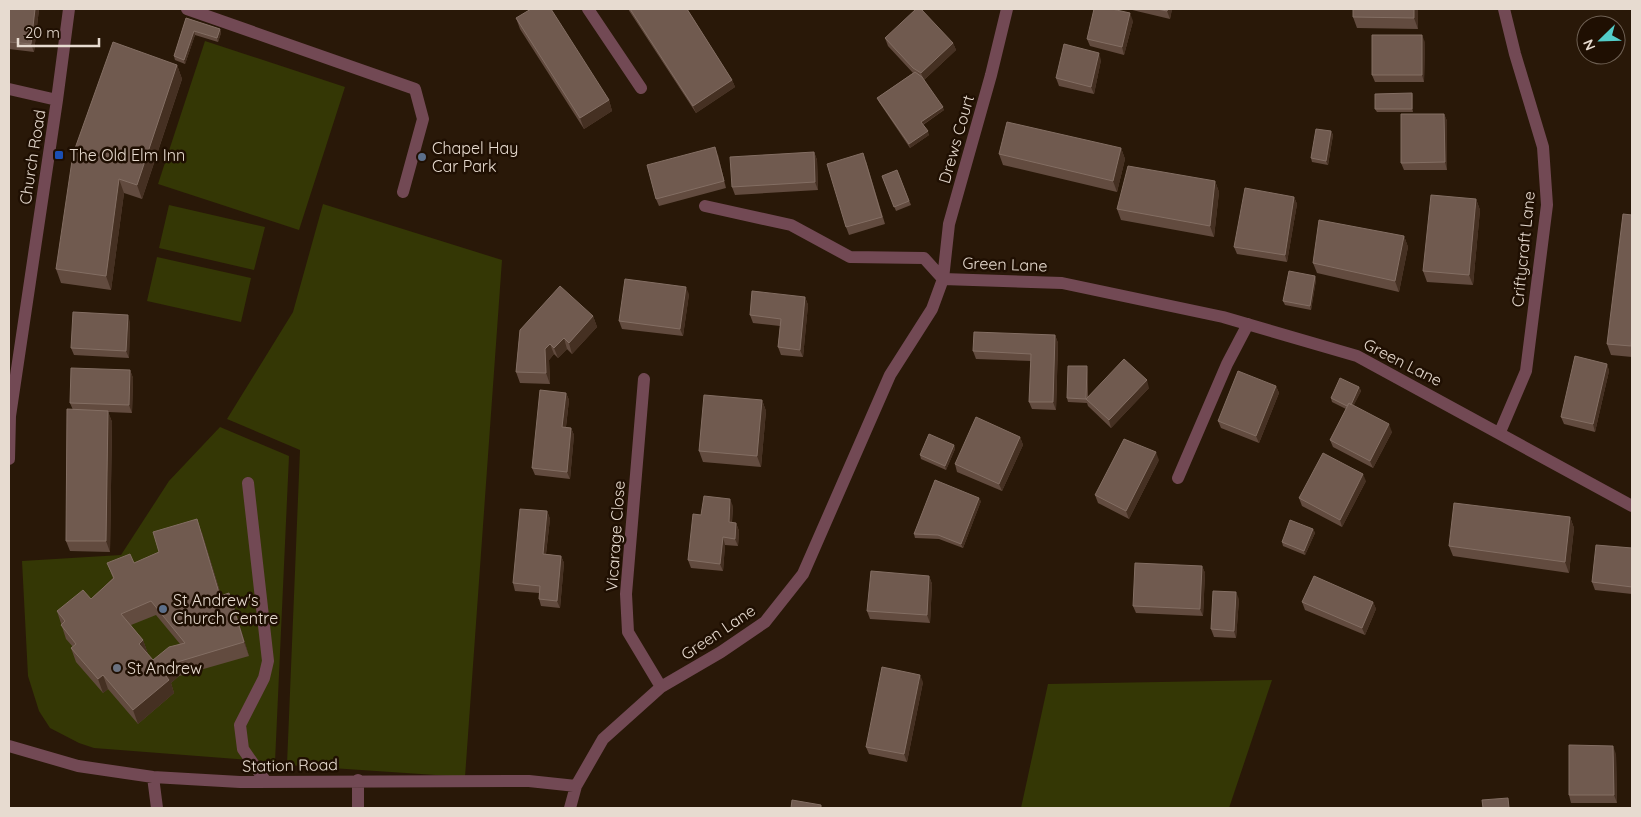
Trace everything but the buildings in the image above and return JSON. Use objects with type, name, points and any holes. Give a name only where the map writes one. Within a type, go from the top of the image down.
[{"type":"street","name":"Church Road","points":[[9,459],[9,416],[69,9]]},
{"type":"street","points":[[187,9],[415,89],[423,119],[403,192]]},
{"type":"street","points":[[588,9],[641,88]]},
{"type":"street","name":"Drews Court","points":[[943,279],[949,224],[991,75],[1007,9]]},
{"type":"street","name":"Criftycraft Lane","points":[[1500,432],[1526,371],[1548,206],[1543,147],[1515,54],[1504,9]]},
{"type":"street","points":[[9,89],[57,100]]},
{"type":"street","points":[[705,206],[790,225],[850,257],[924,258],[943,279]]},
{"type":"street","name":"Green Lane","points":[[570,808],[576,786],[603,739],[661,687],[721,652],[765,622],[803,574],[890,375],[932,309],[943,279],[1062,283],[1223,317],[1358,356],[1500,432],[1632,506]]},
{"type":"street","points":[[1178,478],[1227,364],[1248,324]]},
{"type":"street","name":"Vicarage Close","points":[[644,379],[626,594],[628,632],[661,687]]},
{"type":"street","points":[[248,483],[268,661],[264,678],[240,725],[243,749],[266,782]]},
{"type":"street","name":"Station Road","points":[[9,745],[78,766],[153,777],[240,782],[529,780],[576,786]]},
{"type":"street","points":[[153,777],[157,808]]},
{"type":"street","points":[[358,780],[358,808]]},
{"type":"shaded area","points":[[205,41],[345,87],[299,230],[158,184]]},
{"type":"shaded area","points":[[323,204],[502,260],[465,777],[287,765],[300,450],[227,419],[293,312]]},
{"type":"shaded area","points":[[169,205],[265,227],[254,270],[159,248]]},
{"type":"shaded area","points":[[157,257],[251,278],[241,322],[147,301]]},
{"type":"shaded area","points":[[220,427],[289,456],[275,762],[94,748],[79,743],[50,728],[39,711],[28,676],[22,561],[121,555],[169,481]]},
{"type":"shaded area","points":[[1272,680],[1229,808],[1021,808],[1048,684]]},
{"type":"place","name":"The Old Elm Inn","points":[[59,155]]},
{"type":"place","name":"Chapel Hay Car Park","points":[[422,157]]},
{"type":"place","name":"St Andrew's Church Centre","points":[[163,609]]},
{"type":"place","name":"St Andrew","points":[[117,668]]}]
